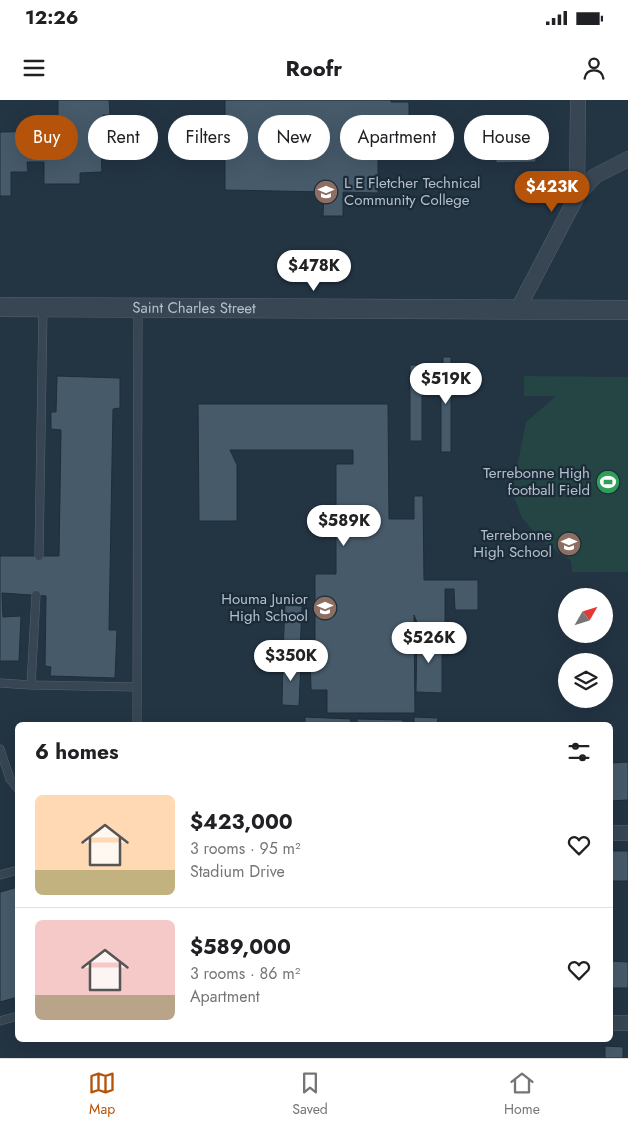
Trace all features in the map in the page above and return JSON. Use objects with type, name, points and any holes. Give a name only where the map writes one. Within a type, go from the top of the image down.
[{"type":"street","points":[[577,196],[578,100]]},
{"type":"street","points":[[518,309],[577,196],[595,176],[628,159]]},
{"type":"street","name":"Saint Charles Street","points":[[0,307],[628,310]]},
{"type":"street","points":[[613,832],[628,833]]},
{"type":"street","points":[[613,1023],[628,1023]]},
{"type":"lane","points":[[38,556],[43,307]]},
{"type":"lane","points":[[137,722],[138,308]]},
{"type":"lane","points":[[31,685],[36,595]]},
{"type":"lane","points":[[0,683],[137,687]]},
{"type":"lane","points":[[0,749],[10,779],[15,785]]},
{"type":"lane","points":[[0,874],[15,871]]},
{"type":"lane","points":[[0,1021],[15,1017]]},
{"type":"green space","points":[[524,376],[628,377],[628,572],[572,572],[571,561],[542,541],[522,518],[512,492],[526,422],[556,396],[524,396]]},
{"type":"building","points":[[58,100],[109,100],[110,115],[88,115],[88,160],[101,160],[102,172],[80,173],[80,184],[44,184],[44,162],[27,162],[28,172],[11,172],[11,196],[0,196],[0,132],[15,132],[15,160],[78,160],[78,115],[58,115]]},
{"type":"building","points":[[225,100],[391,100],[391,102],[409,102],[409,115],[340,115],[340,160],[378,160],[378,193],[343,192],[343,216],[323,216],[324,192],[225,190],[225,160],[248,160],[248,115],[225,115]]},
{"type":"building","points":[[496,160],[536,160],[536,162],[496,163]]},
{"type":"building","points":[[443,357],[451,357],[451,452],[441,452],[441,365],[443,365]]},
{"type":"building","points":[[410,365],[422,365],[422,441],[410,441]]},
{"type":"building","points":[[57,376],[120,378],[120,408],[113,409],[109,630],[117,630],[115,678],[50,676],[51,667],[45,666],[46,596],[2,593],[3,617],[21,616],[19,661],[0,661],[0,556],[59,556],[61,430],[51,429],[51,412],[56,412]]},
{"type":"building","points":[[198,404],[388,404],[389,519],[414,519],[414,496],[423,496],[424,580],[478,580],[478,610],[455,610],[454,589],[445,589],[445,630],[420,630],[414,615],[415,713],[327,713],[327,690],[311,690],[310,652],[315,650],[315,574],[336,574],[336,464],[353,464],[353,450],[230,450],[237,465],[237,521],[199,521]]},
{"type":"building","points":[[285,605],[302,606],[300,652],[283,652]]},
{"type":"building","points":[[417,635],[442,636],[442,693],[416,692]]},
{"type":"building","points":[[283,659],[301,660],[299,706],[282,705]]},
{"type":"building","points":[[305,717],[351,719],[350,722],[305,722]]},
{"type":"building","points":[[414,717],[438,718],[437,722],[414,722]]},
{"type":"building","points":[[357,719],[403,720],[403,722],[357,722]]},
{"type":"building","points":[[628,762],[628,800],[613,801],[613,763]]},
{"type":"building","points":[[613,851],[628,851],[628,881],[613,881]]},
{"type":"building","points":[[15,888],[15,998],[0,1002],[0,892]]},
{"type":"building","points":[[613,961],[628,962],[628,988],[613,988]]},
{"type":"building","points":[[605,1046],[623,1047],[623,1058],[605,1058]]},
{"type":"place","name":"L E Fletcher Technical Community College","points":[[326,192]]},
{"type":"place","name":"Terrebonne High football Field","points":[[608,482]]},
{"type":"place","name":"Terrebonne High School","points":[[569,544]]},
{"type":"place","name":"Houma Junior High School","points":[[325,608]]}]
